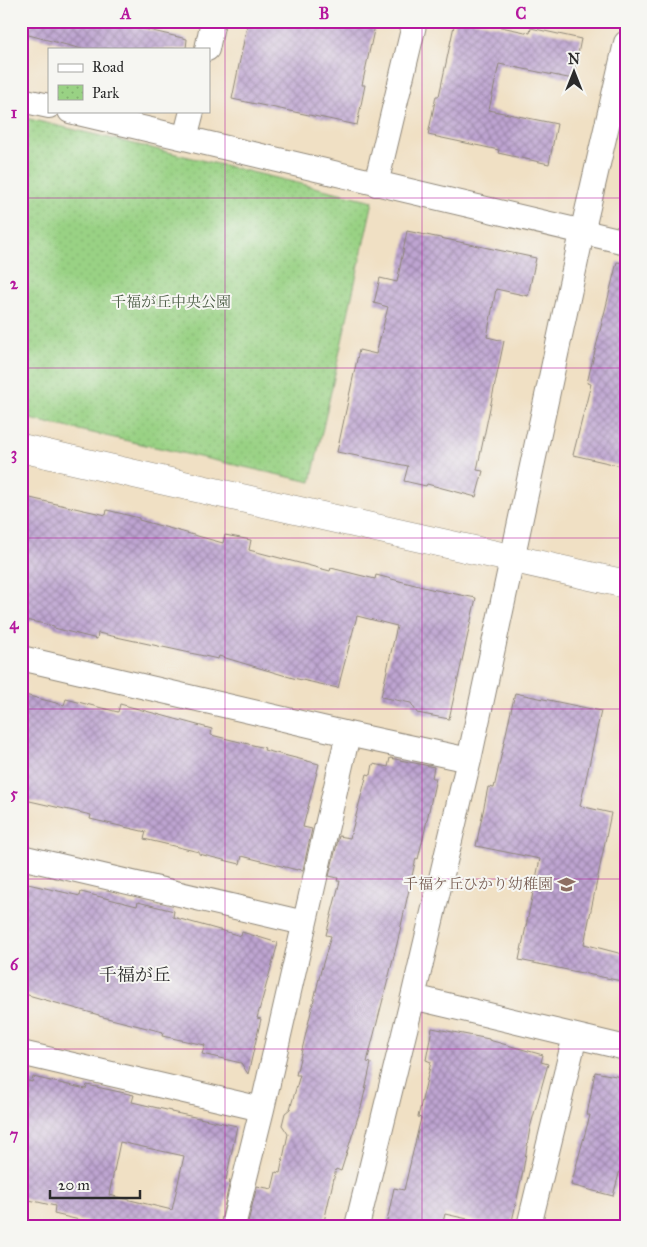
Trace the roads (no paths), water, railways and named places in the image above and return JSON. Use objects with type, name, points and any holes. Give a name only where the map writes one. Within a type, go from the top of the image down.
[{"type":"street","points":[[207,48],[213,21]]},
{"type":"street","points":[[376,184],[415,21]]},
{"type":"street","points":[[357,1226],[414,997],[469,760],[582,233],[626,43]]},
{"type":"street","points":[[21,100],[48,106]]},
{"type":"street","points":[[74,112],[626,242]]},
{"type":"street","points":[[186,138],[192,112]]},
{"type":"street","points":[[21,448],[626,584]]},
{"type":"street","points":[[21,658],[348,734],[469,760]]},
{"type":"street","points":[[233,1226],[262,1109],[348,734]]},
{"type":"street","points":[[21,857],[304,923]]},
{"type":"street","points":[[414,997],[626,1048]]},
{"type":"street","points":[[529,1226],[576,1036]]},
{"type":"street","points":[[21,1053],[262,1109]]},
{"type":"place","name":"千福ケ丘ひかり幼稚園","points":[[567,884]]},
{"type":"district","name":"千福が丘","points":[[135,975]]},
{"type":"park label","name":"千福が丘中央公園","points":[[171,302]]}]
